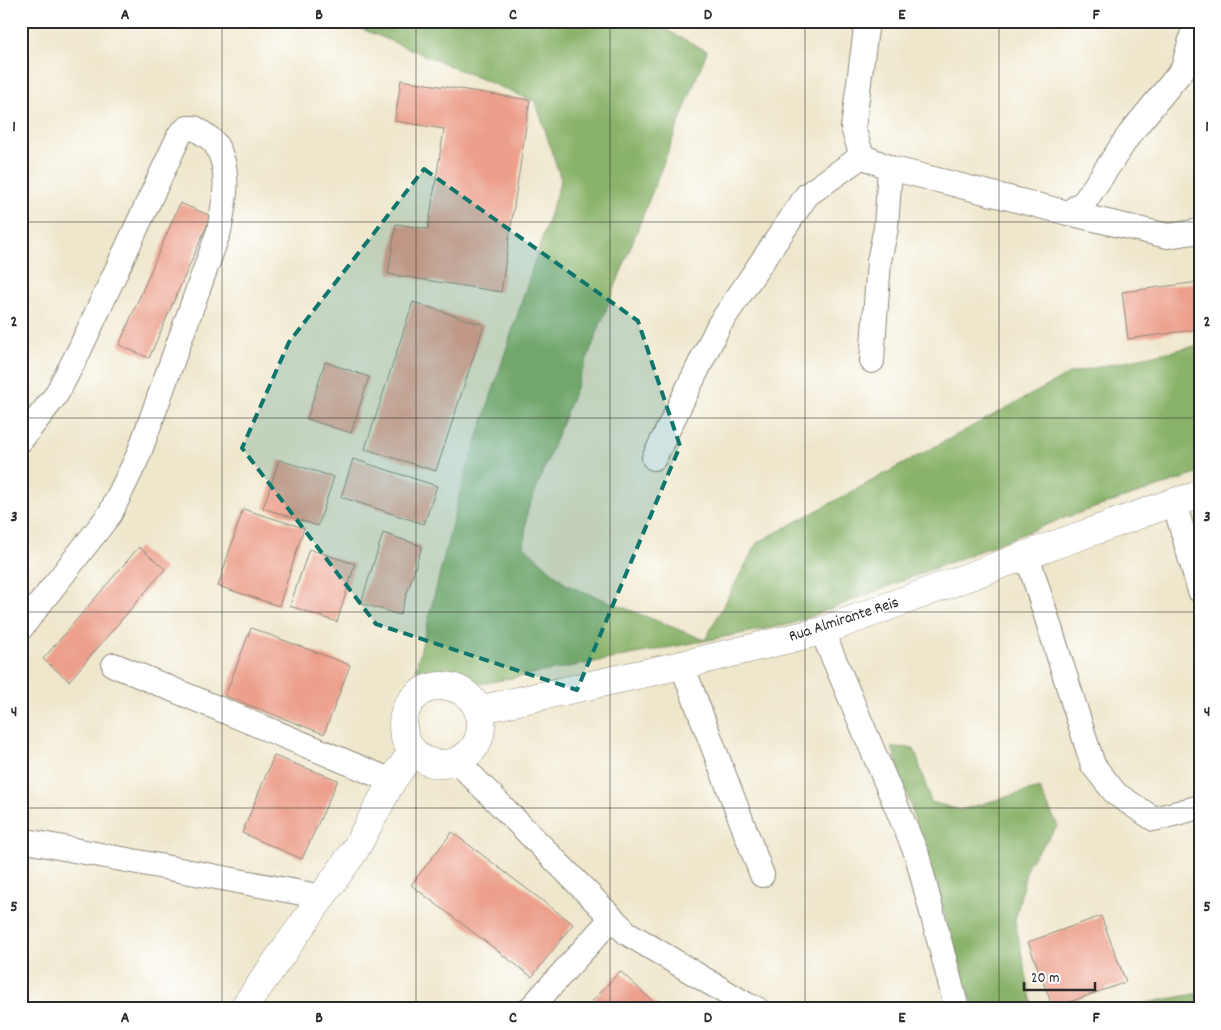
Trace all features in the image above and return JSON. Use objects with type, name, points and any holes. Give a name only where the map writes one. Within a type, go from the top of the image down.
[{"type":"main road","name":"Rua Almirante Reis","points":[[478,710],[682,665],[822,631],[1027,555],[1187,499]]},
{"type":"main road","points":[[438,685],[462,691],[472,699],[478,710],[481,722],[480,734],[476,745],[468,754],[457,761],[445,764],[433,763],[422,759],[413,751],[406,740],[402,728],[403,716],[408,705],[426,689],[438,685]]},
{"type":"main road","points":[[243,1009],[355,850],[392,780],[413,751]]},
{"type":"street","points":[[867,21],[853,128],[862,156],[890,168],[1168,236],[1200,231]]},
{"type":"street","points":[[1068,213],[1085,201],[1129,135],[1183,69],[1196,21]]},
{"type":"street","points":[[21,440],[56,395],[79,352],[180,134],[187,128],[195,128],[216,144],[224,163],[225,197],[219,231],[138,456],[124,488],[110,514],[21,628]]},
{"type":"street","points":[[654,458],[719,326],[807,195],[862,156]]},
{"type":"street","points":[[872,361],[879,260],[886,228],[890,168]]},
{"type":"street","points":[[1187,499],[1200,591]]},
{"type":"street","points":[[1027,555],[1093,765],[1116,794],[1154,819],[1200,807]]},
{"type":"street","points":[[822,631],[918,855],[957,1009]]},
{"type":"street","points":[[682,665],[762,875]]},
{"type":"street","points":[[114,666],[392,780]]},
{"type":"street","points":[[457,761],[627,933],[757,1009]]},
{"type":"street","points":[[21,840],[323,897]]},
{"type":"street","points":[[530,1009],[612,918]]},
{"type":"highlighted area","points":[[424,169],[638,321],[680,446],[577,690],[376,624],[242,448],[289,342]]},
{"type":"green space","points":[[343,21],[649,21],[707,51],[527,513],[524,546],[567,585],[705,640],[757,543],[1071,373],[1200,345],[1200,473],[1064,518],[791,624],[481,684],[416,669],[460,492],[561,180],[536,102]]},
{"type":"green space","points":[[892,747],[914,748],[931,802],[960,810],[1039,788],[1058,826],[1028,864],[1015,921],[1033,1009],[974,1009]]},
{"type":"green space","points":[[1200,993],[1200,1009],[1113,1009]]},
{"type":"building","points":[[401,80],[530,100],[501,292],[388,274],[396,224],[428,229],[444,129],[395,121]]},
{"type":"building","points":[[180,203],[211,216],[149,358],[119,345]]},
{"type":"building","points":[[1199,282],[1200,329],[1128,339],[1122,292]]},
{"type":"building","points":[[413,302],[484,325],[436,471],[365,449]]},
{"type":"building","points":[[325,362],[369,377],[351,433],[307,419]]},
{"type":"building","points":[[353,459],[437,486],[424,524],[341,497]]},
{"type":"building","points":[[279,460],[334,477],[318,526],[263,508]]},
{"type":"building","points":[[243,509],[304,528],[279,606],[218,586]]},
{"type":"building","points":[[383,533],[422,546],[400,615],[361,603]]},
{"type":"building","points":[[139,547],[165,569],[69,681],[43,659]]},
{"type":"building","points":[[309,549],[355,564],[337,622],[290,606]]},
{"type":"building","points":[[251,628],[350,665],[324,734],[225,696]]},
{"type":"building","points":[[274,756],[338,780],[302,859],[242,833]]},
{"type":"building","points":[[452,832],[573,924],[532,977],[411,885]]},
{"type":"building","points":[[1101,916],[1126,982],[1053,1008],[1028,942]]},
{"type":"building","points":[[620,971],[661,1009],[585,1009]]}]
